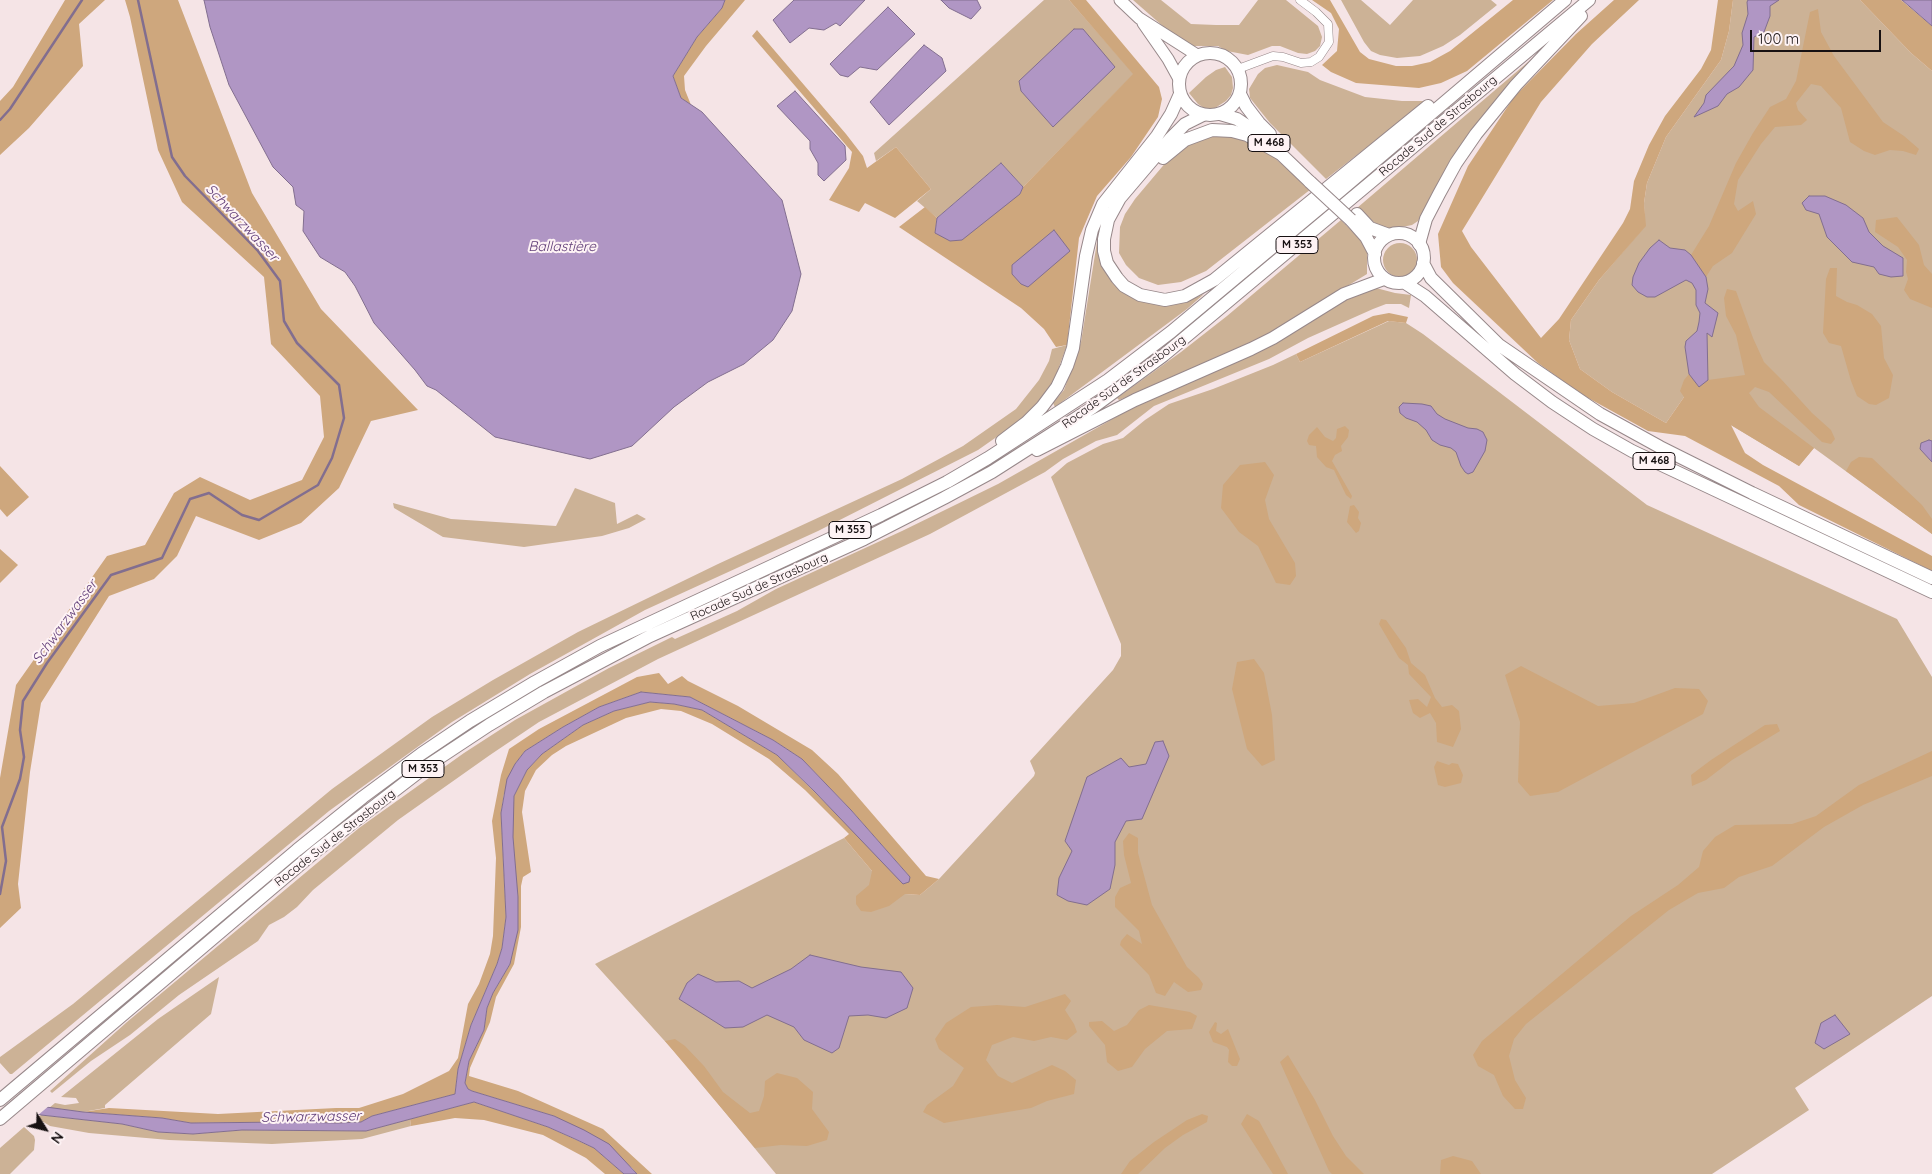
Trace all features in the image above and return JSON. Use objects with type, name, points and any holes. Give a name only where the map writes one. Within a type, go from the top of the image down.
[{"type":"main road","points":[[1120,0],[1139,18],[1197,55]]},
{"type":"main road","name":"Rocade Sud de Strasbourg","points":[[0,1100],[319,832],[421,754],[470,721],[600,646],[880,516],[947,482],[1054,417],[1108,380],[1163,338],[1340,192],[1565,0]]},
{"type":"main road","name":"Rocade Sud de Strasbourg","points":[[0,1119],[316,851],[424,768],[489,725],[544,692],[642,640],[864,539],[992,472],[1092,408],[1164,355],[1589,0]]},
{"type":"main road","points":[[1419,244],[1426,219],[1456,163],[1476,134],[1544,53],[1597,0]]},
{"type":"main road","points":[[947,482],[1027,422],[1042,407],[1056,387],[1067,366],[1073,348],[1086,256],[1092,230],[1103,204],[1157,136],[1171,114],[1180,94],[1179,79],[1168,59],[1139,18]]},
{"type":"main road","points":[[1179,79],[1185,66],[1197,55],[1208,52],[1220,54],[1231,60],[1238,69],[1242,82],[1240,94],[1233,107],[1220,114],[1203,115],[1185,124],[1171,138],[1120,198],[1108,220],[1104,239],[1104,251],[1110,270],[1124,286],[1140,295],[1165,300],[1185,296],[1220,276],[1446,92],[1498,56]]},
{"type":"main road","points":[[1180,94],[1189,108],[1203,115]]},
{"type":"main road","name":"M 468","points":[[1240,94],[1246,106],[1259,123],[1313,179],[1354,217],[1370,228],[1389,235]]},
{"type":"main road","name":"M 468","points":[[1220,114],[1237,119],[1248,126],[1313,179]]},
{"type":"main road","points":[[1279,153],[1247,135],[1232,131],[1212,130],[1197,135],[1172,149],[1158,162],[1120,211],[1112,239],[1112,251],[1120,270],[1128,280],[1148,290],[1172,290],[1188,286],[1220,268],[1269,229],[1312,201]]},
{"type":"main road","name":"M 468","points":[[1354,217],[1375,254]]},
{"type":"main road","points":[[1406,234],[1419,244],[1423,253],[1424,263],[1420,272],[1405,283],[1391,282],[1384,279],[1376,268],[1375,254],[1378,246],[1389,235],[1406,234]]},
{"type":"main road","name":"M 468","points":[[1424,263],[1432,278],[1499,345],[1600,414],[1710,472],[1932,578]]},
{"type":"main road","points":[[992,472],[1065,438],[1135,400],[1251,350],[1344,294],[1384,279]]},
{"type":"main road","name":"M 468","points":[[1405,283],[1425,296],[1515,374],[1592,429],[1632,451],[1932,592]]},
{"type":"street","points":[[1238,69],[1272,56],[1283,57],[1301,63],[1311,62],[1319,57],[1329,42],[1328,24],[1300,0]]},
{"type":"shaded area","points":[[65,0],[105,0],[79,24],[83,66],[29,128],[0,155],[0,101],[13,87]]},
{"type":"shaded area","points":[[125,0],[178,0],[252,193],[321,309],[418,410],[371,421],[339,488],[301,523],[259,540],[196,516],[177,556],[154,579],[109,596],[41,703],[30,772],[18,884],[21,908],[0,928],[0,778],[16,685],[107,556],[145,545],[174,493],[200,477],[250,500],[302,480],[324,437],[320,396],[271,344],[264,277],[182,202],[158,150]]},
{"type":"shaded area","points":[[725,0],[745,0],[706,46],[684,76],[685,90],[691,105],[681,98],[673,76],[697,37],[722,8]]},
{"type":"shaded area","points":[[1044,0],[1069,0],[1134,74],[1023,187],[1001,163],[937,218],[917,201],[931,189],[896,147],[876,161],[874,153]]},
{"type":"shaded area","points":[[1069,0],[1086,0],[1159,87],[1162,99],[1158,117],[1131,157],[1097,196],[1079,238],[1067,345],[1056,347],[1044,329],[1021,308],[899,227],[925,207],[937,218],[935,233],[1020,194],[1023,187],[1133,74]]},
{"type":"shaded area","points":[[1133,0],[1161,0],[1191,24],[1239,25],[1258,0],[1286,0],[1318,26],[1322,37],[1320,46],[1315,51],[1307,54],[1298,53],[1280,46],[1272,46],[1248,55],[1227,51],[1218,46],[1193,46],[1173,35]]},
{"type":"shaded area","points":[[1312,0],[1330,0],[1360,52],[1369,59],[1396,66],[1412,66],[1430,62],[1450,51],[1513,0],[1553,0],[1467,71],[1441,83],[1419,88],[1356,83],[1331,72],[1322,65],[1337,51],[1339,29],[1331,13]]},
{"type":"shaded area","points":[[1341,0],[1361,0],[1390,25],[1413,0],[1491,0],[1497,5],[1460,35],[1443,46],[1420,56],[1397,58],[1380,55],[1371,51]]},
{"type":"shaded area","points":[[1614,0],[1639,0],[1592,44],[1541,102],[1462,231],[1471,247],[1541,338],[1559,319],[1623,223],[1630,209],[1634,181],[1649,145],[1665,116],[1701,69],[1711,50],[1718,0],[1733,0],[1729,31],[1721,60],[1666,137],[1647,183],[1644,203],[1646,226],[1599,280],[1571,320],[1569,340],[1580,369],[1612,392],[1666,423],[1684,397],[1680,391],[1684,380],[1689,374],[1699,387],[1708,380],[1745,375],[1736,335],[1726,316],[1724,298],[1727,289],[1736,291],[1764,362],[1812,413],[1831,430],[1835,439],[1831,444],[1822,442],[1769,392],[1755,387],[1749,393],[1759,407],[1814,448],[1799,466],[1731,425],[1745,453],[1763,465],[1932,556],[1932,571],[1799,505],[1779,486],[1685,436],[1648,431],[1581,394],[1538,363],[1453,283],[1441,267],[1438,234],[1468,166],[1514,97],[1576,34]]},
{"type":"shaded area","points":[[1733,0],[1860,0],[1911,53],[1932,71],[1932,534],[1814,448],[1799,466],[1684,397],[1666,423],[1612,392],[1580,369],[1569,340],[1571,320],[1599,280],[1645,226],[1644,203],[1647,183],[1666,137],[1721,60],[1729,31]]},
{"type":"shaded area","points":[[1860,0],[1901,0],[1932,26],[1932,71],[1911,53]]},
{"type":"shaded area","points":[[1818,9],[1821,32],[1834,56],[1883,122],[1919,149],[1916,155],[1890,150],[1875,155],[1864,151],[1850,142],[1841,108],[1821,86],[1811,84],[1796,103],[1798,110],[1807,120],[1801,125],[1775,127],[1761,144],[1738,180],[1734,204],[1738,211],[1753,201],[1756,214],[1732,253],[1713,266],[1706,277],[1691,255],[1709,226],[1736,163],[1753,133],[1770,107],[1786,99],[1796,81],[1810,12]]},
{"type":"shaded area","points":[[757,30],[846,134],[863,156],[867,168],[896,147],[931,189],[895,218],[865,203],[859,212],[829,200],[849,168],[852,152],[752,36]]},
{"type":"shaded area","points":[[1535,56],[1536,58],[1418,221],[1412,225],[1392,229],[1384,228],[1357,208]]},
{"type":"shaded area","points":[[1277,65],[1308,72],[1320,80],[1365,97],[1402,101],[1426,101],[1326,179],[1270,123],[1250,98],[1249,89],[1258,74],[1265,68]]},
{"type":"shaded area","points":[[1225,67],[1232,77],[1233,88],[1231,95],[1226,101],[1215,108],[1204,108],[1189,93],[1206,77],[1216,70]]},
{"type":"shaded area","points":[[1229,135],[1263,148],[1311,189],[1206,271],[1181,282],[1158,285],[1139,278],[1126,265],[1119,253],[1120,227],[1125,214],[1167,161],[1191,143],[1208,137]]},
{"type":"shaded area","points":[[1897,217],[1919,245],[1924,265],[1932,274],[1932,308],[1910,299],[1904,290],[1908,279],[1906,272],[1907,260],[1898,247],[1875,232],[1876,220]]},
{"type":"shaded area","points":[[1341,220],[1367,246],[1367,274],[1269,334],[1222,357],[1119,400],[1117,398],[1227,316]]},
{"type":"shaded area","points":[[1097,242],[1100,242],[1122,290],[1192,299],[1204,294],[1187,309],[1055,407],[1053,403],[1064,390],[1081,342]]},
{"type":"shaded area","points":[[1400,243],[1412,248],[1417,260],[1412,272],[1400,277],[1388,272],[1383,260],[1388,248]]},
{"type":"shaded area","points":[[1830,268],[1837,268],[1836,296],[1872,314],[1881,326],[1884,358],[1893,375],[1889,398],[1876,405],[1869,404],[1857,396],[1841,346],[1829,343],[1823,333],[1826,279]]},
{"type":"shaded area","points":[[1376,288],[1411,295],[1409,308],[1401,304],[1386,304],[1308,338],[1269,359],[1154,406],[1117,435],[1096,441],[1063,459],[1045,472],[930,534],[658,659],[539,722],[398,820],[313,890],[297,907],[269,925],[258,941],[179,995],[130,1035],[91,1061],[52,1093],[50,1091],[127,1022],[359,828],[464,753],[515,720],[609,668],[672,637],[675,639],[737,611],[776,589],[998,484],[1139,404],[1341,302]]},
{"type":"shaded area","points":[[1389,313],[1408,317],[1406,323],[1388,321],[1300,362],[1296,354],[1373,316]]},
{"type":"shaded area","points":[[1389,321],[1406,323],[1423,334],[1647,505],[1897,619],[1932,677],[1932,996],[1795,1088],[1809,1110],[1712,1174],[776,1174],[681,1059],[595,964],[844,838],[872,871],[905,894],[920,895],[939,879],[1034,776],[1035,773],[1030,761],[1113,670],[1121,656],[1121,644],[1051,477],[1067,463],[1103,444],[1123,438],[1169,404],[1213,389],[1296,354],[1300,362]]},
{"type":"shaded area","points":[[1067,345],[1055,378],[1042,398],[1025,417],[978,450],[818,531],[645,610],[530,674],[452,722],[329,811],[12,1074],[0,1063],[0,1057],[73,1004],[332,789],[432,717],[578,632],[718,564],[902,479],[963,446],[1016,409],[1039,380],[1049,361],[1052,349]]},
{"type":"shaded area","points":[[1345,426],[1349,430],[1348,437],[1341,446],[1342,451],[1335,455],[1332,461],[1352,496],[1351,499],[1346,495],[1334,470],[1326,467],[1317,457],[1316,446],[1309,445],[1307,441],[1309,435],[1317,427],[1325,437],[1333,441],[1336,438],[1337,429]]},
{"type":"shaded area","points":[[1859,457],[1872,458],[1922,505],[1932,519],[1932,534],[1846,471],[1851,462]]},
{"type":"shaded area","points":[[1265,462],[1274,475],[1265,500],[1269,519],[1295,563],[1296,576],[1290,585],[1276,583],[1258,546],[1239,532],[1221,508],[1223,485],[1240,465]]},
{"type":"shaded area","points":[[0,466],[29,497],[7,517],[0,509]]},
{"type":"shaded area","points":[[575,488],[615,503],[617,524],[637,514],[646,519],[629,528],[602,536],[524,547],[443,537],[394,508],[393,503],[451,519],[556,526]]},
{"type":"shaded area","points":[[1354,505],[1359,512],[1358,518],[1361,523],[1359,531],[1356,533],[1347,522],[1350,506]]},
{"type":"shaded area","points":[[0,549],[18,565],[0,583]]},
{"type":"shaded area","points":[[1381,619],[1386,620],[1406,648],[1411,663],[1425,675],[1435,698],[1442,707],[1452,705],[1459,711],[1461,729],[1453,747],[1437,742],[1436,723],[1430,713],[1420,718],[1413,713],[1409,700],[1418,699],[1427,707],[1431,697],[1409,674],[1408,665],[1399,658],[1379,624]]},
{"type":"shaded area","points":[[1254,659],[1264,673],[1272,715],[1275,760],[1262,766],[1247,749],[1232,689],[1237,662]]},
{"type":"shaded area","points":[[1521,666],[1598,706],[1634,703],[1675,688],[1699,689],[1708,701],[1703,714],[1558,792],[1530,796],[1518,782],[1520,722],[1505,675]]},
{"type":"shaded area","points":[[659,673],[668,684],[682,676],[688,681],[738,706],[812,750],[838,774],[926,876],[939,879],[920,895],[905,894],[889,906],[871,912],[861,911],[856,904],[856,896],[869,885],[872,871],[844,838],[849,834],[805,790],[769,759],[712,724],[681,711],[661,709],[626,718],[566,746],[552,755],[536,770],[525,791],[522,812],[531,872],[523,877],[521,886],[521,927],[514,964],[496,997],[490,1022],[470,1068],[469,1076],[518,1091],[603,1129],[652,1174],[637,1174],[632,1168],[554,1116],[472,1091],[468,1089],[465,1083],[469,1061],[484,1030],[487,1008],[493,993],[510,964],[518,897],[514,868],[512,809],[514,796],[527,770],[542,754],[583,725],[614,711],[650,702],[674,704],[702,710],[777,755],[856,833],[910,877],[851,810],[802,759],[773,740],[690,697],[641,692],[599,707],[525,751],[515,764],[504,794],[501,813],[506,917],[502,948],[471,1025],[458,1069],[455,1094],[372,1116],[361,1122],[191,1123],[162,1118],[83,1112],[109,1108],[218,1114],[359,1108],[403,1094],[449,1071],[458,1058],[468,1004],[479,984],[490,954],[493,936],[496,858],[492,821],[501,775],[509,749],[539,729],[637,677]]},
{"type":"shaded area","points":[[1777,724],[1780,731],[1732,760],[1706,780],[1692,786],[1691,775],[1711,760],[1765,725]]},
{"type":"shaded area","points":[[1932,751],[1932,776],[1863,805],[1824,827],[1772,866],[1739,877],[1724,888],[1698,893],[1669,910],[1526,1024],[1514,1039],[1509,1056],[1515,1080],[1526,1098],[1523,1109],[1515,1109],[1503,1096],[1494,1075],[1478,1066],[1473,1055],[1482,1041],[1631,916],[1678,885],[1699,867],[1703,851],[1715,837],[1735,825],[1792,824],[1816,816],[1859,785]]},
{"type":"shaded area","points":[[1437,761],[1449,765],[1452,763],[1458,764],[1463,775],[1461,783],[1445,787],[1438,785],[1434,767]]},
{"type":"shaded area","points":[[1129,833],[1138,838],[1138,853],[1152,905],[1187,967],[1203,984],[1201,990],[1188,992],[1174,982],[1165,996],[1156,993],[1149,975],[1120,945],[1127,934],[1142,944],[1139,931],[1115,907],[1115,897],[1120,888],[1131,883],[1124,855],[1123,841]]},
{"type":"shaded area","points":[[219,977],[211,1014],[105,1105],[105,1108],[83,1112],[49,1108],[55,1103],[65,1105],[79,1103],[76,1098],[61,1097],[158,1019]]},
{"type":"shaded area","points":[[1065,994],[1071,1001],[1065,1010],[1077,1032],[1067,1040],[1051,1037],[1034,1041],[1013,1037],[992,1045],[986,1060],[998,1076],[1012,1083],[1052,1065],[1065,1071],[1076,1080],[1074,1094],[1047,1101],[1031,1108],[944,1123],[923,1112],[927,1105],[953,1086],[964,1068],[939,1049],[935,1039],[946,1023],[971,1007],[997,1005],[1025,1007]]},
{"type":"shaded area","points":[[1149,1005],[1190,1012],[1197,1016],[1192,1029],[1167,1031],[1145,1049],[1132,1067],[1118,1071],[1107,1062],[1105,1045],[1089,1026],[1089,1022],[1102,1021],[1114,1031],[1127,1025],[1139,1010]]},
{"type":"shaded area","points":[[1215,1022],[1217,1023],[1216,1031],[1221,1034],[1228,1029],[1240,1059],[1237,1066],[1232,1066],[1228,1062],[1229,1050],[1227,1047],[1213,1042],[1209,1032]]},
{"type":"shaded area","points":[[675,1039],[685,1046],[704,1066],[723,1092],[750,1113],[759,1111],[764,1096],[765,1081],[777,1073],[797,1078],[813,1092],[812,1109],[829,1132],[827,1140],[807,1146],[781,1145],[755,1148],[665,1041]]},
{"type":"shaded area","points":[[1288,1055],[1315,1100],[1333,1136],[1346,1156],[1364,1174],[1332,1174],[1329,1171],[1280,1062]]},
{"type":"shaded area","points":[[474,1102],[548,1127],[594,1148],[624,1174],[605,1174],[586,1158],[543,1135],[484,1120],[455,1118],[411,1126],[410,1119]]},
{"type":"shaded area","points":[[1202,1114],[1208,1116],[1207,1122],[1183,1135],[1165,1148],[1138,1174],[1121,1174],[1130,1161],[1154,1142],[1187,1120]]},
{"type":"shaded area","points":[[1247,1114],[1259,1121],[1288,1174],[1273,1174],[1241,1124]]},
{"type":"shaded area","points":[[41,1115],[122,1124],[158,1132],[193,1134],[242,1130],[366,1131],[410,1119],[411,1126],[362,1139],[272,1144],[169,1140],[89,1133],[50,1126],[37,1118]]},
{"type":"shaded area","points":[[24,1127],[34,1136],[34,1150],[10,1174],[0,1174],[0,1148]]},
{"type":"shaded area","points":[[1453,1156],[1472,1161],[1481,1174],[1440,1174],[1441,1160]]},
{"type":"water","name":"Ballastière","points":[[204,0],[725,0],[722,8],[697,37],[673,76],[681,98],[702,112],[782,200],[801,274],[792,311],[773,340],[744,364],[708,382],[674,407],[632,446],[590,459],[495,437],[436,390],[427,386],[374,323],[355,286],[345,272],[320,257],[303,231],[304,211],[296,205],[293,187],[273,167],[229,85],[210,27]]},
{"type":"water","points":[[794,0],[865,0],[840,26],[836,23],[824,30],[809,28],[790,43],[773,20]]},
{"type":"water","points":[[941,0],[977,0],[981,8],[971,19],[949,8]]},
{"type":"water","points":[[1748,0],[1779,0],[1770,6],[1770,16],[1764,32],[1754,37],[1753,70],[1739,87],[1727,94],[1718,106],[1694,117],[1704,103],[1706,95],[1734,66],[1743,45],[1742,33],[1748,14]]},
{"type":"water","points":[[1902,0],[1932,0],[1932,26]]},
{"type":"water","points":[[888,7],[915,34],[877,70],[860,67],[848,77],[840,75],[830,64]]},
{"type":"water","points":[[1074,29],[1083,29],[1115,67],[1053,127],[1021,91],[1019,81]]},
{"type":"water","points":[[924,45],[942,58],[946,71],[889,125],[870,102]]},
{"type":"water","points":[[795,91],[845,146],[846,160],[824,181],[818,175],[818,163],[810,149],[810,141],[777,106]]},
{"type":"water","points":[[1001,163],[1023,187],[1020,194],[962,240],[950,241],[935,233],[937,218]]},
{"type":"water","points":[[1809,196],[1825,196],[1846,205],[1863,218],[1869,232],[1883,246],[1903,258],[1903,276],[1891,277],[1879,274],[1874,267],[1852,262],[1827,237],[1819,214],[1806,210],[1802,203]]},
{"type":"water","points":[[1054,230],[1070,251],[1028,287],[1021,284],[1012,274],[1012,265]]},
{"type":"water","points":[[1659,240],[1670,248],[1685,250],[1691,255],[1706,277],[1708,289],[1705,303],[1718,313],[1712,337],[1707,333],[1708,380],[1699,387],[1689,374],[1685,347],[1686,341],[1697,331],[1700,313],[1696,305],[1696,290],[1692,283],[1686,280],[1655,297],[1647,297],[1638,292],[1632,285],[1639,263],[1650,248]]},
{"type":"water","points":[[1403,403],[1431,406],[1437,414],[1445,419],[1483,432],[1487,440],[1485,451],[1473,472],[1468,474],[1465,472],[1456,452],[1432,440],[1426,430],[1417,422],[1406,418],[1400,413],[1399,407]]},
{"type":"water","points":[[1929,440],[1932,441],[1932,462],[1920,449],[1921,443]]},
{"type":"water","points":[[641,692],[690,697],[773,740],[802,759],[851,810],[910,877],[909,882],[903,884],[777,755],[702,710],[674,704],[650,702],[614,711],[583,725],[542,754],[527,770],[514,796],[513,837],[518,897],[518,930],[510,964],[493,993],[487,1008],[484,1030],[469,1061],[465,1083],[468,1089],[472,1091],[554,1116],[584,1130],[609,1144],[637,1174],[624,1174],[594,1148],[548,1127],[474,1102],[366,1131],[242,1130],[193,1134],[158,1132],[122,1124],[41,1115],[0,1098],[83,1112],[162,1118],[191,1123],[338,1123],[361,1122],[372,1116],[455,1094],[458,1069],[471,1025],[502,948],[506,917],[501,813],[507,779],[525,751],[599,707]]},
{"type":"water","points":[[1163,741],[1169,756],[1142,819],[1126,821],[1115,842],[1115,865],[1110,889],[1087,905],[1068,901],[1057,895],[1059,878],[1072,851],[1065,841],[1087,777],[1121,758],[1129,767],[1146,764],[1155,742]]},
{"type":"water","points":[[810,955],[861,967],[901,972],[913,988],[907,1008],[886,1018],[868,1015],[849,1016],[839,1048],[832,1053],[804,1040],[794,1027],[767,1015],[743,1027],[725,1028],[679,999],[687,983],[698,974],[716,982],[739,981],[752,988],[791,969]]},
{"type":"water","points":[[1835,1015],[1850,1034],[1824,1049],[1815,1043],[1821,1023]]},
{"type":"pier","points":[[0,1083],[50,1105],[37,1116],[0,1100]]},
{"type":"waterway","name":"Schwarzwasser","points":[[0,120],[10,109],[82,0]]},
{"type":"waterway","name":"Schwarzwasser","points":[[0,894],[6,861],[2,827],[20,779],[24,757],[20,730],[23,701],[47,663],[111,575],[162,558],[190,499],[209,493],[242,515],[259,520],[318,485],[332,458],[344,418],[339,385],[297,343],[284,321],[280,281],[258,251],[185,176],[172,157],[138,0]]}]
